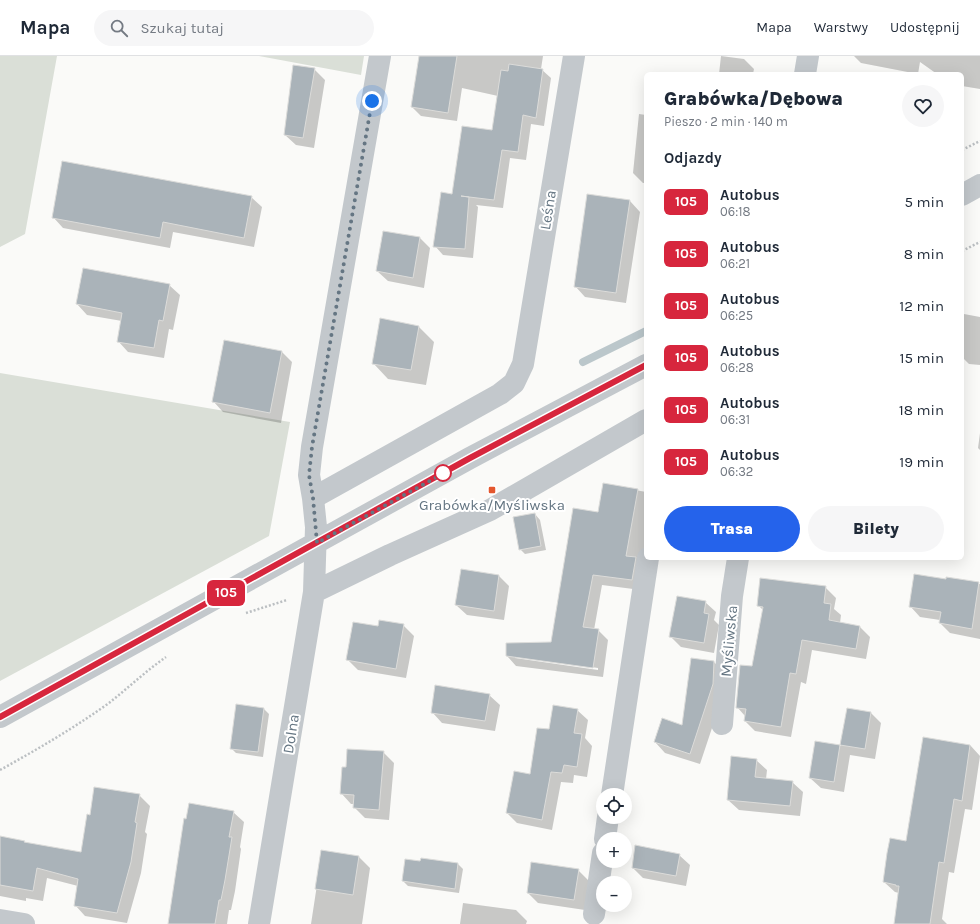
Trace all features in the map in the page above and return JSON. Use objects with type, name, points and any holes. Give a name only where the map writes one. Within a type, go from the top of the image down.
[{"type":"street","name":"Dolna","points":[[259,924],[314,592],[317,543],[313,498],[309,475],[312,447],[380,56]]},
{"type":"street","name":"Leśna","points":[[313,498],[500,394],[514,383],[523,364],[574,56]]},
{"type":"street","points":[[805,72],[808,56]]},
{"type":"street","points":[[964,194],[980,185]]},
{"type":"street","points":[[0,717],[470,458],[644,366]]},
{"type":"street","points":[[314,592],[397,552],[490,510],[644,421]]},
{"type":"street","points":[[613,788],[648,560]]},
{"type":"street","name":"Myśliwska","points":[[722,724],[732,596],[738,560]]},
{"type":"street","points":[[594,914],[601,868]]},
{"type":"street","points":[[0,920],[24,924]]},
{"type":"path","points":[[964,149],[980,140]]},
{"type":"path","points":[[964,250],[980,242]]},
{"type":"path","points":[[240,616],[262,607],[314,592]]},
{"type":"path","points":[[0,770],[73,728],[110,701],[146,671],[172,654]]},
{"type":"shaded area","points":[[0,56],[57,56],[25,234],[0,247]]},
{"type":"shaded area","points":[[259,56],[364,56],[361,75]]},
{"type":"shaded area","points":[[0,373],[290,422],[269,536],[0,681]]},
{"type":"building","points":[[419,56],[457,56],[448,113],[411,107]]},
{"type":"building","points":[[509,64],[543,69],[536,118],[523,115],[518,152],[502,150],[494,200],[461,196],[469,197],[465,249],[433,247],[441,192],[452,194],[462,126],[492,130],[501,70],[508,71]]},
{"type":"building","points":[[293,65],[315,68],[303,138],[284,135]]},
{"type":"building","points":[[62,161],[252,196],[244,238],[163,222],[160,238],[52,218]]},
{"type":"building","points":[[587,194],[630,200],[616,293],[574,287]]},
{"type":"building","points":[[383,231],[420,237],[413,278],[376,271]]},
{"type":"building","points":[[83,268],[170,284],[163,321],[159,320],[154,348],[117,342],[122,313],[76,304]]},
{"type":"building","points":[[380,318],[419,326],[411,370],[372,364]]},
{"type":"building","points":[[224,340],[282,351],[270,413],[212,402]]},
{"type":"building","points":[[603,483],[638,489],[626,556],[636,557],[632,580],[593,575],[583,627],[599,629],[593,668],[506,656],[506,643],[551,642],[573,508],[598,512]]},
{"type":"building","points":[[535,513],[541,546],[519,550],[513,517]]},
{"type":"building","points":[[461,569],[499,575],[494,611],[455,605]]},
{"type":"building","points":[[914,574],[979,582],[972,629],[939,623],[941,612],[909,607]]},
{"type":"building","points":[[760,578],[826,586],[824,603],[831,604],[829,620],[860,626],[856,649],[802,640],[796,674],[790,673],[781,727],[744,721],[746,709],[736,708],[740,665],[752,666],[763,607],[757,606]]},
{"type":"building","points":[[677,596],[706,601],[704,613],[709,614],[704,643],[669,637]]},
{"type":"building","points":[[379,620],[404,624],[396,669],[346,660],[353,622],[378,626]]},
{"type":"building","points":[[691,658],[714,661],[713,684],[690,754],[654,742],[662,718],[682,725]]},
{"type":"building","points":[[435,685],[490,694],[485,721],[431,713]]},
{"type":"building","points":[[236,704],[264,708],[258,752],[230,749]]},
{"type":"building","points":[[553,705],[578,709],[574,733],[582,734],[577,767],[564,765],[562,773],[551,772],[542,820],[506,813],[514,771],[530,774],[537,728],[549,729]]},
{"type":"building","points":[[847,708],[871,712],[865,749],[840,745]]},
{"type":"building","points":[[923,737],[970,745],[962,801],[954,799],[944,863],[939,862],[930,924],[894,924],[899,886],[883,882],[887,853],[890,838],[906,841]]},
{"type":"building","points":[[815,741],[840,745],[834,782],[809,778]]},
{"type":"building","points":[[347,749],[384,751],[379,810],[353,808],[354,795],[340,794],[342,767],[346,767]]},
{"type":"building","points":[[731,756],[757,759],[755,777],[793,781],[790,806],[727,800]]},
{"type":"building","points":[[94,787],[140,794],[135,822],[137,823],[131,862],[117,913],[74,906],[78,879],[37,868],[33,891],[0,885],[0,836],[25,841],[24,842],[81,852],[87,814],[90,815]]},
{"type":"building","points":[[189,803],[234,811],[229,837],[232,837],[225,880],[221,900],[219,900],[215,924],[168,924],[184,818],[186,819]]},
{"type":"building","points":[[635,845],[680,854],[676,876],[632,868]]},
{"type":"building","points":[[321,850],[359,856],[353,895],[315,889]]},
{"type":"building","points":[[421,858],[458,863],[455,889],[402,881],[405,859],[420,861]]},
{"type":"building","points":[[531,862],[579,869],[574,900],[527,893]]},
{"type":"waterway","points":[[583,362],[644,332]]},
{"type":"bus line","name":"105","points":[[0,717],[470,458],[644,366]]},
{"type":"place","name":"Grabówka/Myśliwska","points":[[492,490]]},
{"type":"route","points":[[372,101],[312,447],[309,475],[313,498],[317,543],[446,472],[443,473]]}]
